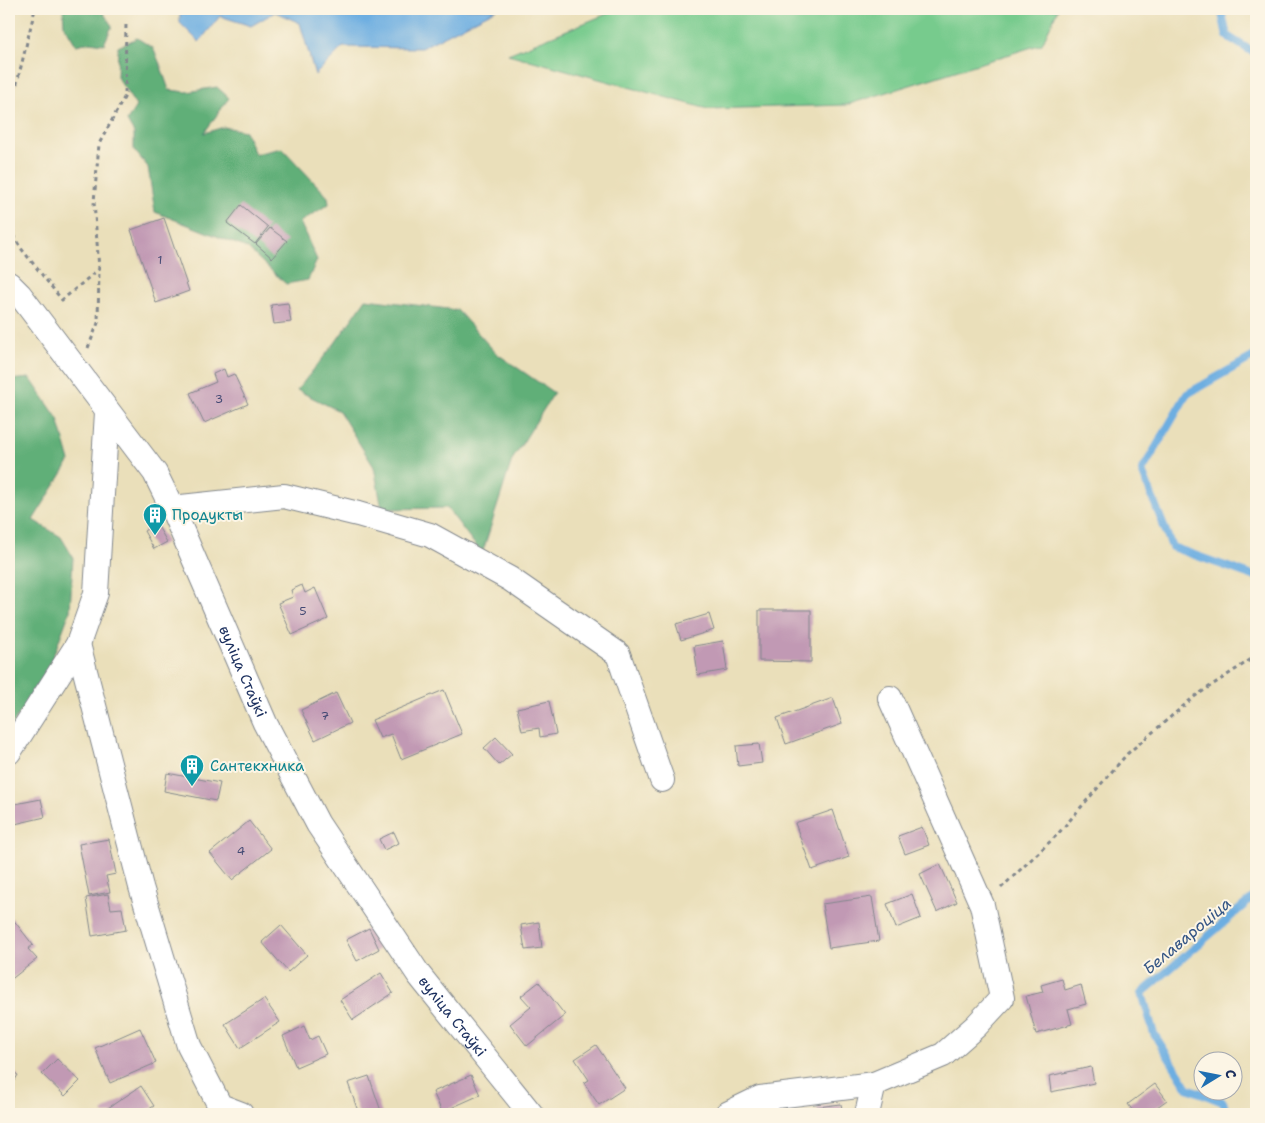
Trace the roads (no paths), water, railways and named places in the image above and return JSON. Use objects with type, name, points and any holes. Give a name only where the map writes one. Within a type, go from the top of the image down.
[{"type":"street","name":"вуліца Стаўкі","points":[[9,284],[20,295],[155,473],[265,723],[318,824],[419,974],[531,1114]]},
{"type":"street","points":[[9,752],[78,644],[96,593],[107,412]]},
{"type":"street","points":[[172,508],[284,496],[358,514],[430,535],[510,579],[618,654],[662,780]]},
{"type":"street","points":[[78,644],[141,887],[189,1046],[230,1110]]},
{"type":"street","points":[[727,1114],[760,1098],[874,1084],[943,1054],[976,1026],[1002,998],[982,905],[890,698]]},
{"type":"street","points":[[867,1114],[874,1084]]},
{"type":"water","points":[[180,9],[497,9],[421,48],[343,47],[315,75],[300,23],[275,12],[251,26],[220,16],[199,42],[180,23]]},
{"type":"waterway","name":"Белавароціца","points":[[1221,9],[1227,36],[1256,54]]},
{"type":"waterway","name":"Белавароціца","points":[[1256,355],[1187,394],[1142,471],[1172,547],[1256,577]]},
{"type":"waterway","name":"Белавароціца","points":[[1228,1114],[1223,1102],[1188,1088],[1154,1034],[1142,993],[1256,895]]},
{"type":"place","name":"Продукты","points":[[155,536]]},
{"type":"place","name":"Сантекхника","points":[[192,787]]}]
